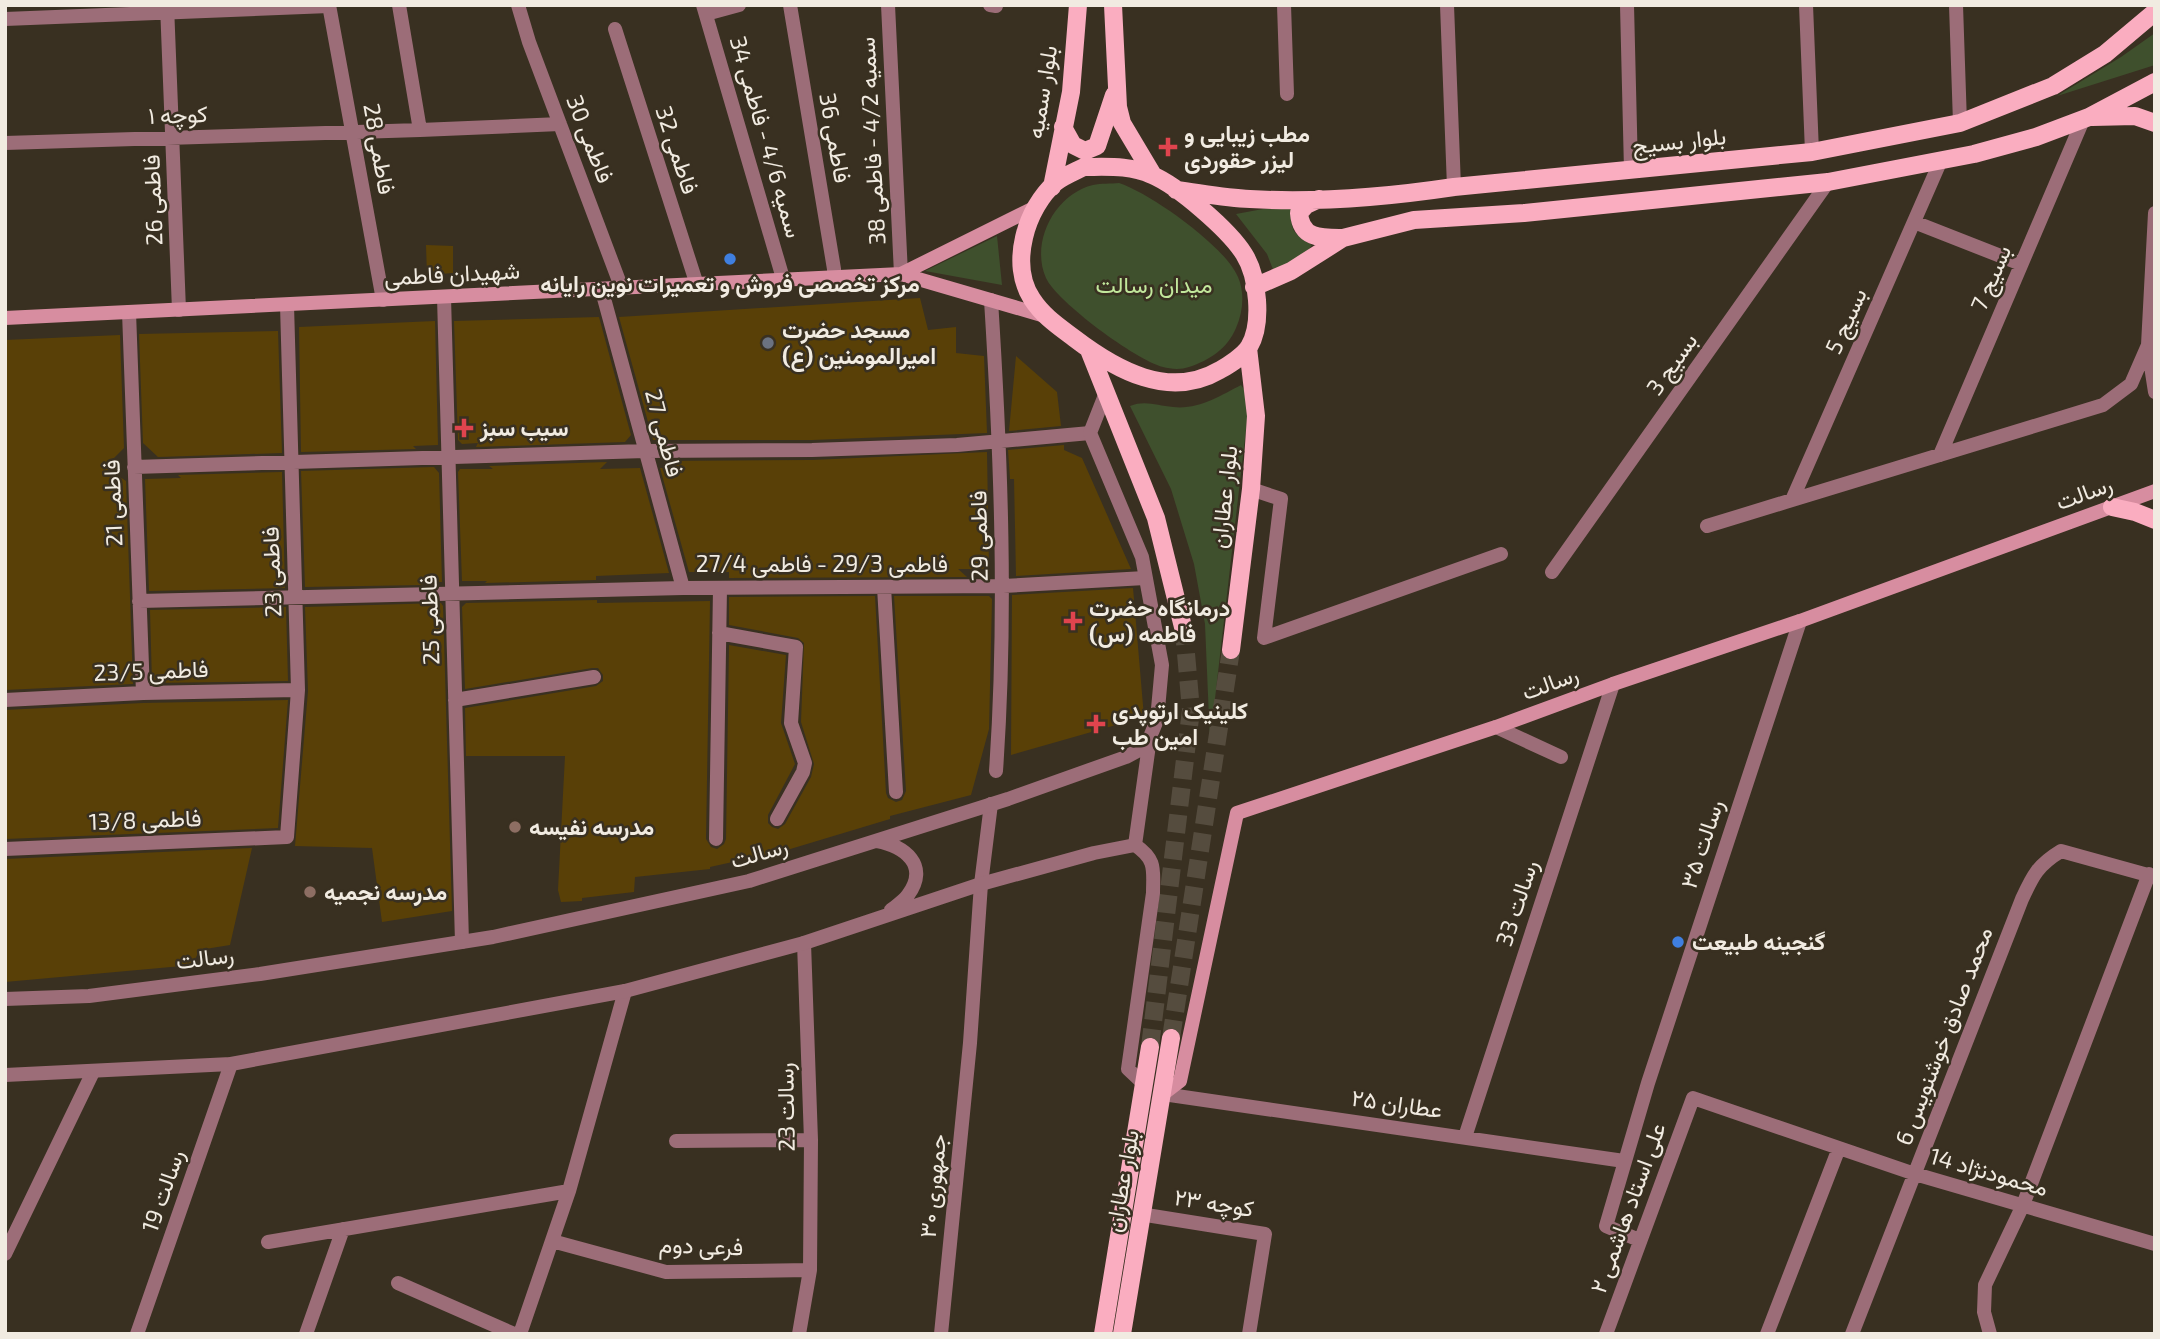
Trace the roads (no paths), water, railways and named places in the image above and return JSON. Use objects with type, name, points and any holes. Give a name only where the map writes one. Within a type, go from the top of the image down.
[{"type":"main road","name":"بلوار سمیه","points":[[1052,187],[1071,92],[1079,5]]},
{"type":"main road","points":[[1114,5],[1116,89],[1122,123],[1153,175]]},
{"type":"main road","name":"بلوار بسیج","points":[[1175,190],[1249,199],[1399,195],[1454,187],[1812,152],[1960,123],[2053,86],[2105,54],[2155,12]]},
{"type":"main road","points":[[1320,199],[1306,205],[1299,213],[1300,223],[1310,234],[1343,238],[1414,220],[1524,213],[1828,182],[1974,154],[2035,137],[2086,118],[2155,82]]},
{"type":"main road","points":[[1063,127],[1073,145],[1085,151],[1097,146],[1116,89]]},
{"type":"main road","points":[[2086,118],[2135,116],[2155,123]]},
{"type":"main road","points":[[1084,167],[1126,167],[1153,175],[1213,219],[1244,255],[1254,287],[1258,311],[1248,348],[1220,370],[1194,381],[1169,383],[1117,368],[1045,316],[1030,296],[1023,275],[1025,233],[1036,207],[1052,187],[1070,173],[1084,167]]},
{"type":"main road","points":[[901,274],[1036,207]]},
{"type":"main road","points":[[1254,287],[1292,271],[1343,238]]},
{"type":"main road","name":"شهیدان فاطمی","points":[[5,318],[602,291],[901,274]]},
{"type":"main road","points":[[901,274],[1045,316]]},
{"type":"main road","name":"بلوار عطاران","points":[[1231,650],[1251,489],[1256,416],[1248,348]]},
{"type":"main road","points":[[1089,350],[1156,518],[1184,631]]},
{"type":"main road","name":"رسالت","points":[[1163,1094],[1180,1081],[1237,813],[1496,727],[1800,621],[2155,491]]},
{"type":"main road","points":[[2112,507],[2136,512],[2155,520]]},
{"type":"main road","name":"بلوار عطاران","points":[[1122,1334],[1171,1038]]},
{"type":"main road","name":"بلوار عطاران","points":[[1103,1334],[1150,1047]]},
{"type":"street","points":[[5,19],[167,8],[329,5]]},
{"type":"street","name":"فاطمی 28","points":[[329,5],[383,300]]},
{"type":"street","points":[[399,5],[421,130]]},
{"type":"street","name":"فاطمی 30","points":[[518,5],[622,289]]},
{"type":"street","points":[[705,10],[739,5]]},
{"type":"street","name":"فاطمی 36","points":[[790,5],[834,279]]},
{"type":"street","name":"سمیه 4/2 - فاطمی 38","points":[[888,5],[901,274]]},
{"type":"street","points":[[990,5],[996,6]]},
{"type":"street","points":[[1284,5],[1287,94]]},
{"type":"street","points":[[1447,5],[1454,187]]},
{"type":"street","points":[[1627,5],[1631,170]]},
{"type":"street","points":[[1806,5],[1812,152]]},
{"type":"street","points":[[1956,5],[1960,123]]},
{"type":"street","name":"فاطمی 26","points":[[167,8],[179,310]]},
{"type":"street","name":"سمیه 4/6 - فاطمی 34","points":[[705,10],[782,281]]},
{"type":"street","name":"فاطمی 32","points":[[615,29],[697,285]]},
{"type":"street","name":"بسیج 7","points":[[1940,455],[2086,118]]},
{"type":"street","name":"کوچه ۱","points":[[5,143],[560,124]]},
{"type":"street","name":"بسیج 5","points":[[1792,500],[1941,160]]},
{"type":"street","name":"بسیج 3","points":[[1552,572],[1828,182]]},
{"type":"street","points":[[2155,213],[2147,345],[2155,392]]},
{"type":"street","points":[[1914,222],[2021,264]]},
{"type":"street","name":"فاطمی 27","points":[[602,291],[683,587]]},
{"type":"street","name":"فاطمی 25","points":[[444,297],[462,942]]},
{"type":"street","name":"فاطمی 29","points":[[991,300],[1000,443],[1003,586],[1001,697],[996,771]]},
{"type":"street","name":"فاطمی 23","points":[[287,305],[298,690],[287,837]]},
{"type":"street","name":"فاطمی 21","points":[[129,312],[143,693]]},
{"type":"street","points":[[1707,526],[2103,405],[2131,384],[2147,345]]},
{"type":"street","points":[[1105,395],[1090,433],[1142,556],[1163,665],[1157,720],[1150,737],[1135,845]]},
{"type":"street","points":[[134,467],[645,452],[812,450],[1000,443],[1090,433]]},
{"type":"street","points":[[1251,489],[1282,499],[1264,638],[1501,554]]},
{"type":"street","name":"فاطمی 29/3 - فاطمی 27/4","points":[[139,601],[683,587],[1003,586],[1145,578]]},
{"type":"street","points":[[884,587],[896,792]]},
{"type":"street","points":[[716,839],[720,588]]},
{"type":"street","name":"رسالت ۳۵","points":[[1639,1240],[1606,1226],[1648,1083],[1800,621]]},
{"type":"street","points":[[719,633],[796,647],[790,723],[804,763],[803,772],[777,819]]},
{"type":"street","points":[[455,699],[594,677]]},
{"type":"street","name":"رسالت 33","points":[[1465,1137],[1613,684]]},
{"type":"street","name":"فاطمی 23/5","points":[[5,700],[143,693],[298,690]]},
{"type":"street","points":[[1496,727],[1561,757]]},
{"type":"street","name":"رسالت","points":[[5,999],[89,996],[260,974],[462,942],[749,881],[991,804],[1126,757],[1139,750],[1150,737]]},
{"type":"street","name":"جمهوری ۳۰","points":[[941,1334],[970,1043],[981,884],[991,804]]},
{"type":"street","name":"فاطمی 13/8","points":[[5,849],[287,837]]},
{"type":"street","points":[[874,841],[893,844],[907,852],[915,867],[914,881],[908,895],[885,915]]},
{"type":"street","points":[[5,1075],[232,1063],[625,991],[804,943],[981,884],[1094,853],[1135,845],[1147,853],[1153,865],[1153,893],[1128,1069],[1145,1085]]},
{"type":"street","name":"محمد صادق خوشنویس 6","points":[[1852,1334],[2034,874],[2043,862],[2061,851],[2153,875]]},
{"type":"street","points":[[1990,1334],[1984,1312],[1985,1285],[2023,1205],[2153,875]]},
{"type":"street","name":"رسالت 23","points":[[799,1334],[810,1270],[811,1140],[804,943]]},
{"type":"street","points":[[398,1283],[517,1334],[569,1191],[625,991]]},
{"type":"street","name":"رسالت 19","points":[[137,1334],[232,1063]]},
{"type":"street","points":[[5,1254],[93,1072]]},
{"type":"street","name":"عطاران ۲۵","points":[[1163,1094],[1624,1161]]},
{"type":"street","name":"محمودنژاد 14","points":[[1693,1098],[1915,1174],[2155,1244]]},
{"type":"street","name":"علی استاد هاشمی ۲","points":[[1606,1334],[1693,1098]]},
{"type":"street","points":[[676,1141],[811,1140]]},
{"type":"street","points":[[1767,1334],[1839,1148]]},
{"type":"street","points":[[268,1242],[569,1191]]},
{"type":"street","name":"کوچه ۲۳","points":[[1140,1214],[1265,1234],[1250,1334]]},
{"type":"street","points":[[306,1334],[343,1229]]},
{"type":"street","name":"فرعی دوم","points":[[552,1241],[666,1272],[810,1270]]},
{"type":"tunnel","points":[[1150,1047],[1191,710],[1184,631]]},
{"type":"tunnel","points":[[1171,1038],[1231,650]]},
{"type":"place","name":"مطب زیبایی و لیزر حقوردی","points":[[1168,147]]},
{"type":"place","name":"مرکز تخصصی فروش و تعمیرات نوین رایانه","points":[[730,259]]},
{"type":"place","name":"مسجد حضرت امیرالمومنین (ع)","points":[[768,343]]},
{"type":"place","name":"سیب سبز","points":[[464,428]]},
{"type":"place","name":"درمانگاه حضرت فاطمه (س)","points":[[1073,621]]},
{"type":"place","name":"کلینیک ارتوپدی امین طب","points":[[1096,724]]},
{"type":"place","name":"مدرسه نفیسه","points":[[515,827]]},
{"type":"place","name":"مدرسه نجمیه","points":[[310,892]]},
{"type":"place","name":"گنجینه طبیعت","points":[[1678,942]]},
{"type":"park label","name":"میدان رسالت","points":[[1154,285]]}]
